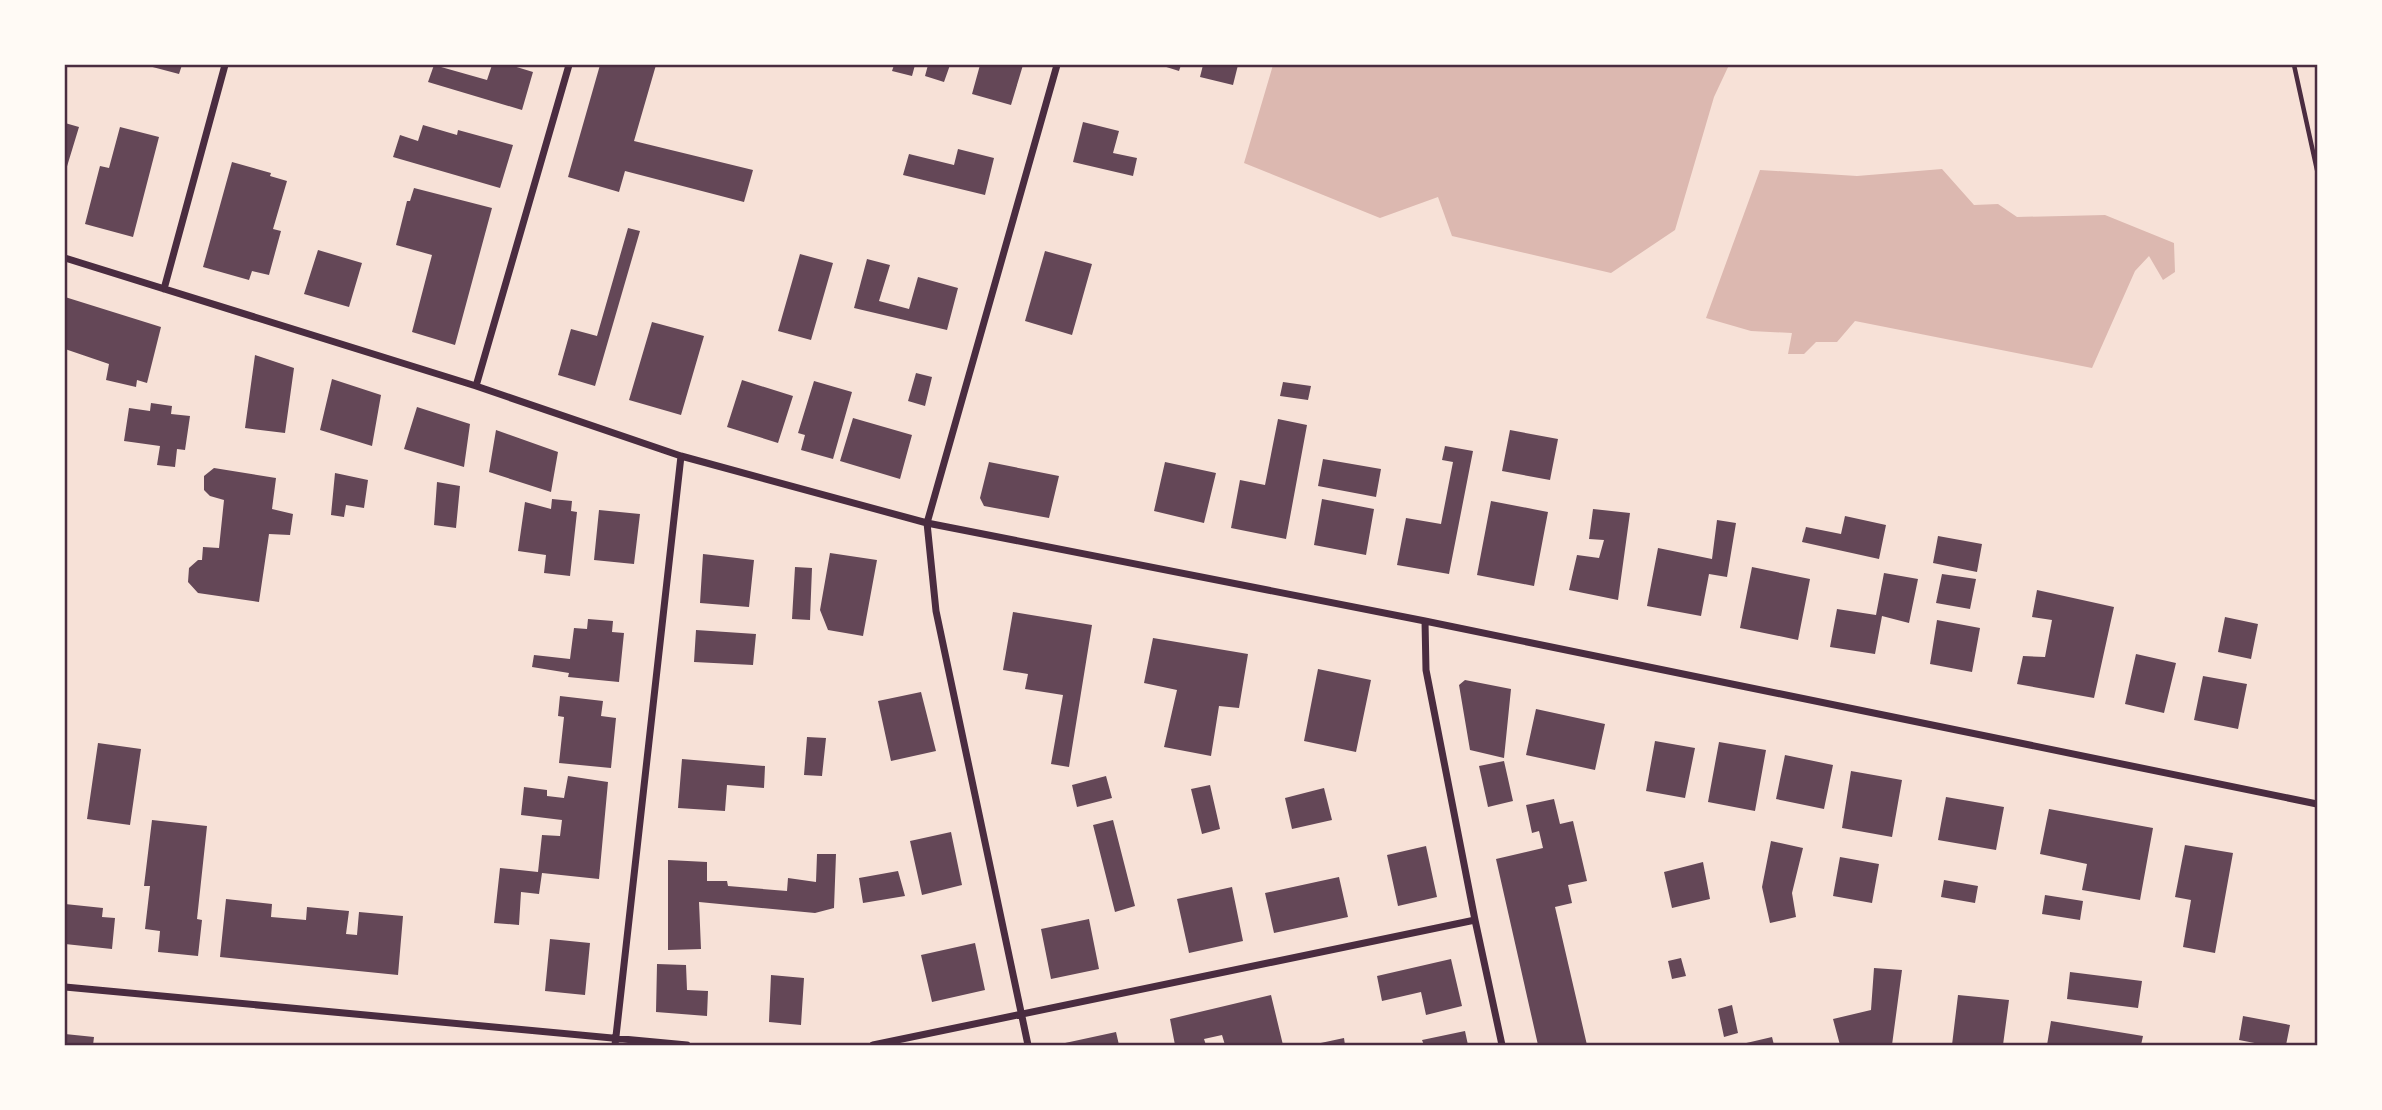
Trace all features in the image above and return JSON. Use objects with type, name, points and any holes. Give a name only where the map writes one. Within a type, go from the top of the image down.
[{"type":"street","points":[[164,289],[225,65]]},
{"type":"street","points":[[476,386],[569,65]]},
{"type":"street","points":[[1028,1045],[936,611],[927,523],[1057,65]]},
{"type":"street","points":[[65,258],[476,386],[681,456],[927,523],[1425,621],[2317,804]]},
{"type":"street","points":[[615,1042],[681,456]]},
{"type":"street","points":[[1425,621],[1426,670],[1502,1045]]},
{"type":"street","points":[[873,1045],[1475,920]]},
{"type":"street","points":[[65,987],[615,1042],[687,1045]]},
{"type":"path","points":[[2294,65],[2317,170]]},
{"type":"shaded area","points":[[1273,65],[1729,65],[1714,97],[1675,230],[1611,273],[1452,236],[1438,197],[1380,218],[1244,163]]},
{"type":"shaded area","points":[[1942,169],[1974,205],[1998,204],[2017,217],[2105,215],[2174,243],[2175,272],[2163,280],[2149,256],[2135,271],[2092,368],[1855,321],[1837,342],[1816,342],[1804,354],[1788,354],[1792,333],[1751,331],[1706,318],[1760,170],[1857,176]]},
{"type":"building","points":[[145,65],[182,65],[179,74]]},
{"type":"building","points":[[434,65],[487,80],[492,65],[510,65],[533,72],[522,110],[428,82]]},
{"type":"building","points":[[600,65],[656,65],[634,141],[753,170],[744,202],[625,171],[619,192],[568,177]]},
{"type":"building","points":[[894,65],[915,65],[912,76],[892,71]]},
{"type":"building","points":[[928,65],[950,65],[944,82],[925,76]]},
{"type":"building","points":[[980,65],[1023,65],[1011,105],[972,94]]},
{"type":"building","points":[[1160,65],[1181,65],[1179,71]]},
{"type":"building","points":[[1203,65],[1238,65],[1233,85],[1200,77]]},
{"type":"building","points":[[1083,122],[1119,131],[1113,153],[1137,158],[1133,176],[1073,162]]},
{"type":"building","points":[[65,123],[79,127],[65,173]]},
{"type":"building","points":[[423,125],[457,135],[458,130],[513,145],[500,188],[393,157],[400,135],[418,141]]},
{"type":"building","points":[[120,127],[159,137],[133,237],[85,224],[100,166],[109,168]]},
{"type":"building","points":[[958,149],[994,158],[985,195],[903,175],[909,154],[954,165]]},
{"type":"building","points":[[232,162],[271,173],[270,176],[287,181],[273,229],[281,231],[269,275],[252,271],[249,280],[203,267]]},
{"type":"building","points":[[414,188],[492,208],[455,345],[412,332],[432,255],[396,245],[407,201],[410,201]]},
{"type":"building","points":[[628,228],[640,231],[595,386],[558,375],[571,329],[597,336]]},
{"type":"building","points":[[318,250],[362,263],[349,307],[304,294]]},
{"type":"building","points":[[1045,251],[1092,264],[1072,335],[1025,321]]},
{"type":"building","points":[[800,254],[833,263],[811,340],[778,331]]},
{"type":"building","points":[[867,259],[890,265],[879,301],[909,309],[918,277],[958,288],[947,330],[854,308]]},
{"type":"building","points":[[65,297],[161,327],[147,383],[137,380],[136,387],[106,380],[109,364],[65,349]]},
{"type":"building","points":[[652,322],[704,336],[681,415],[629,400]]},
{"type":"building","points":[[255,355],[294,368],[285,433],[245,428]]},
{"type":"building","points":[[916,373],[932,377],[925,406],[908,401]]},
{"type":"building","points":[[332,379],[381,395],[372,446],[320,430]]},
{"type":"building","points":[[742,380],[793,396],[778,443],[727,427]]},
{"type":"building","points":[[814,381],[852,392],[833,459],[801,450],[805,435],[798,433]]},
{"type":"building","points":[[1283,382],[1311,386],[1308,400],[1280,396]]},
{"type":"building","points":[[151,403],[172,406],[171,414],[190,416],[185,450],[177,449],[175,467],[157,465],[160,446],[124,441],[129,408],[150,411]]},
{"type":"building","points":[[417,407],[470,424],[464,467],[404,449]]},
{"type":"building","points":[[853,418],[912,435],[900,479],[840,461]]},
{"type":"building","points":[[1278,419],[1307,425],[1286,539],[1231,528],[1240,480],[1265,485]]},
{"type":"building","points":[[496,430],[558,452],[551,492],[489,472]]},
{"type":"building","points":[[1510,430],[1558,439],[1550,480],[1502,471]]},
{"type":"building","points":[[1445,446],[1473,451],[1449,574],[1397,565],[1406,518],[1441,524],[1453,462],[1442,460]]},
{"type":"building","points":[[1323,459],[1381,469],[1376,497],[1318,486]]},
{"type":"building","points":[[989,462],[1059,476],[1049,518],[984,506],[980,498]]},
{"type":"building","points":[[1165,462],[1216,473],[1204,523],[1154,511]]},
{"type":"building","points":[[214,468],[276,478],[272,509],[293,514],[290,535],[269,534],[259,602],[198,593],[188,582],[189,568],[202,560],[203,547],[219,548],[224,500],[210,496],[204,490],[204,476]]},
{"type":"building","points":[[335,473],[368,480],[364,508],[346,505],[344,517],[331,515]]},
{"type":"building","points":[[437,482],[460,486],[456,528],[434,525]]},
{"type":"building","points":[[552,499],[572,501],[571,511],[577,512],[570,576],[544,573],[546,555],[518,551],[525,502],[551,509]]},
{"type":"building","points":[[1322,499],[1374,509],[1366,555],[1314,545]]},
{"type":"building","points":[[1491,501],[1548,512],[1534,586],[1477,575]]},
{"type":"building","points":[[1593,509],[1630,513],[1618,600],[1569,590],[1577,555],[1599,558],[1604,540],[1589,539]]},
{"type":"building","points":[[599,510],[640,514],[634,564],[594,560]]},
{"type":"building","points":[[1845,516],[1886,525],[1879,559],[1802,542],[1806,527],[1841,534]]},
{"type":"building","points":[[1717,520],[1736,523],[1727,577],[1709,574],[1701,616],[1647,606],[1658,548],[1712,559]]},
{"type":"building","points":[[1938,536],[1982,544],[1977,572],[1933,563]]},
{"type":"building","points":[[830,553],[877,560],[863,636],[828,630],[820,610]]},
{"type":"building","points":[[703,554],[754,560],[749,607],[700,603]]},
{"type":"building","points":[[795,567],[812,568],[810,620],[792,619]]},
{"type":"building","points":[[1752,567],[1810,579],[1798,640],[1740,628]]},
{"type":"building","points":[[1884,573],[1918,579],[1909,623],[1882,616],[1875,654],[1830,647],[1837,609],[1876,615]]},
{"type":"building","points":[[1942,574],[1976,579],[1970,609],[1936,603]]},
{"type":"building","points":[[2037,590],[2114,607],[2094,698],[2017,684],[2023,656],[2045,657],[2052,620],[2032,617]]},
{"type":"building","points":[[1013,612],[1092,625],[1069,767],[1051,764],[1063,695],[1025,689],[1028,674],[1003,670]]},
{"type":"building","points":[[2225,617],[2258,624],[2251,659],[2218,652]]},
{"type":"building","points":[[588,619],[613,621],[612,632],[624,633],[619,682],[568,677],[569,673],[532,667],[534,655],[570,659],[574,628],[587,629]]},
{"type":"building","points":[[1937,620],[1980,628],[1972,672],[1930,664]]},
{"type":"building","points":[[696,630],[756,634],[753,665],[694,662]]},
{"type":"building","points":[[1153,638],[1248,654],[1239,708],[1219,706],[1211,756],[1164,747],[1177,690],[1144,683]]},
{"type":"building","points":[[2136,654],[2176,663],[2164,713],[2125,704]]},
{"type":"building","points":[[1318,669],[1371,680],[1356,752],[1304,741]]},
{"type":"building","points":[[2203,676],[2247,684],[2238,729],[2194,720]]},
{"type":"building","points":[[1465,680],[1511,689],[1504,758],[1470,750],[1459,685]]},
{"type":"building","points":[[921,692],[936,751],[891,761],[878,701]]},
{"type":"building","points":[[560,696],[603,701],[601,716],[616,718],[611,768],[559,763],[564,717],[558,716]]},
{"type":"building","points":[[1536,709],[1605,724],[1595,770],[1526,755]]},
{"type":"building","points":[[807,737],[826,738],[822,776],[804,775]]},
{"type":"building","points":[[1655,741],[1695,748],[1685,798],[1646,791]]},
{"type":"building","points":[[1719,742],[1766,750],[1755,811],[1708,802]]},
{"type":"building","points":[[98,743],[141,749],[130,825],[87,819]]},
{"type":"building","points":[[1785,755],[1833,765],[1824,809],[1776,799]]},
{"type":"building","points":[[682,759],[765,766],[764,788],[727,785],[725,811],[678,808]]},
{"type":"building","points":[[1504,761],[1513,801],[1488,807],[1479,766]]},
{"type":"building","points":[[1851,771],[1902,780],[1892,837],[1842,828]]},
{"type":"building","points":[[568,776],[608,782],[599,879],[542,873],[539,894],[521,892],[519,925],[494,923],[500,868],[538,872],[542,835],[560,836],[562,820],[521,815],[524,787],[547,790],[547,796],[564,798]]},
{"type":"building","points":[[1106,776],[1112,798],[1077,807],[1072,785]]},
{"type":"building","points":[[1210,785],[1220,829],[1202,834],[1191,789]]},
{"type":"building","points":[[1324,788],[1332,820],[1292,829],[1285,798]]},
{"type":"building","points":[[1946,797],[2004,807],[1996,850],[1938,840]]},
{"type":"building","points":[[1554,799],[1560,824],[1573,821],[1587,881],[1568,885],[1572,903],[1555,907],[1587,1045],[1538,1045],[1496,859],[1543,848],[1539,831],[1532,833],[1526,805]]},
{"type":"building","points":[[2049,809],[2153,828],[2140,900],[2082,890],[2087,864],[2040,854]]},
{"type":"building","points":[[152,820],[207,826],[197,919],[202,920],[198,956],[158,952],[160,931],[145,929],[150,886],[144,886]]},
{"type":"building","points":[[1113,820],[1135,906],[1115,912],[1093,825]]},
{"type":"building","points":[[951,832],[962,885],[922,895],[910,841]]},
{"type":"building","points":[[1771,841],[1803,848],[1792,893],[1796,917],[1770,923],[1762,887]]},
{"type":"building","points":[[2185,845],[2233,853],[2215,953],[2183,947],[2191,900],[2175,897]]},
{"type":"building","points":[[1426,846],[1437,897],[1398,906],[1387,855]]},
{"type":"building","points":[[817,854],[836,854],[834,908],[815,913],[699,902],[701,949],[668,950],[668,860],[707,862],[707,881],[727,881],[728,886],[787,891],[788,878],[816,882]]},
{"type":"building","points":[[1840,857],[1879,864],[1872,903],[1833,896]]},
{"type":"building","points":[[1703,862],[1710,899],[1672,908],[1664,872]]},
{"type":"building","points":[[898,871],[905,896],[863,903],[859,878]]},
{"type":"building","points":[[1339,877],[1348,917],[1274,933],[1265,893]]},
{"type":"building","points":[[1944,880],[1978,886],[1975,903],[1941,897]]},
{"type":"building","points":[[1232,887],[1243,941],[1189,953],[1177,899]]},
{"type":"building","points":[[2045,895],[2083,901],[2080,920],[2042,914]]},
{"type":"building","points":[[226,899],[272,904],[271,917],[306,920],[307,907],[349,911],[346,934],[357,935],[359,912],[403,916],[398,975],[220,957]]},
{"type":"building","points":[[65,904],[103,908],[102,917],[115,918],[112,949],[65,944]]},
{"type":"building","points":[[1089,919],[1099,969],[1051,979],[1041,929]]},
{"type":"building","points":[[550,939],[590,943],[585,995],[545,991]]},
{"type":"building","points":[[975,943],[985,990],[932,1002],[921,955]]},
{"type":"building","points":[[1681,958],[1686,976],[1672,979],[1668,961]]},
{"type":"building","points":[[1451,959],[1462,1006],[1426,1015],[1421,992],[1382,1001],[1377,976]]},
{"type":"building","points":[[657,964],[686,965],[687,990],[708,991],[707,1016],[656,1012]]},
{"type":"building","points":[[1874,968],[1902,970],[1892,1045],[1840,1045],[1833,1019],[1871,1010]]},
{"type":"building","points":[[2070,972],[2142,981],[2138,1008],[2067,999]]},
{"type":"building","points":[[771,975],[804,978],[801,1025],[769,1022]]},
{"type":"building","points":[[1271,995],[1283,1045],[1225,1045],[1222,1035],[1204,1039],[1206,1045],[1175,1045],[1170,1019]]},
{"type":"building","points":[[1958,995],[2009,1000],[2003,1045],[1952,1045]]},
{"type":"building","points":[[1732,1005],[1738,1033],[1724,1037],[1718,1009]]},
{"type":"building","points":[[2243,1016],[2290,1025],[2286,1045],[2265,1045],[2239,1040]]},
{"type":"building","points":[[2051,1021],[2143,1036],[2141,1045],[2047,1045]]},
{"type":"building","points":[[1465,1031],[1468,1045],[1424,1045],[1422,1040]]},
{"type":"building","points":[[1116,1032],[1119,1045],[1065,1043]]},
{"type":"building","points":[[65,1034],[94,1037],[93,1045],[65,1045]]},
{"type":"building","points":[[1772,1037],[1774,1045],[1742,1045],[1742,1044]]},
{"type":"building","points":[[1344,1038],[1345,1045],[1316,1045],[1316,1044]]}]
